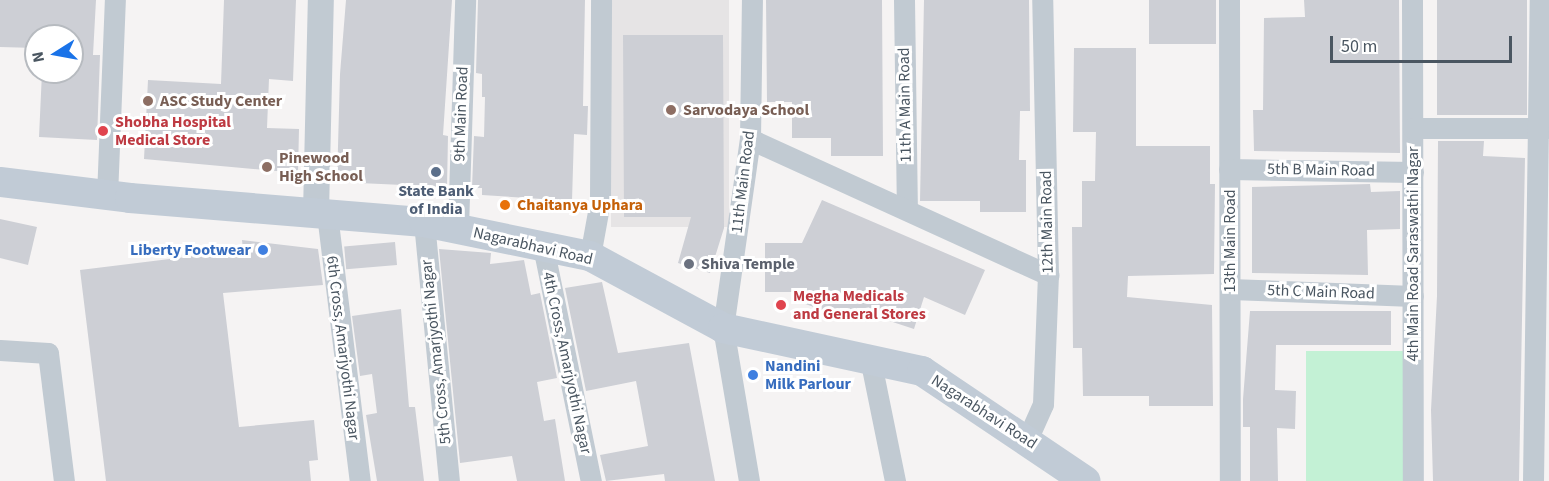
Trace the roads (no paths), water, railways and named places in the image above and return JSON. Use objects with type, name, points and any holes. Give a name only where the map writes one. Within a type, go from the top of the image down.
[{"type":"main road","name":"Nagarabhavi Road","points":[[0,182],[107,196],[424,222],[591,256],[723,328],[922,371],[1027,440],[1072,476]]},
{"type":"street","points":[[107,196],[116,0]]},
{"type":"street","points":[[321,0],[322,214]]},
{"type":"street","name":"9th Main Road","points":[[458,228],[465,0]]},
{"type":"street","points":[[591,256],[600,201],[602,0]]},
{"type":"street","name":"11th Main Road","points":[[749,481],[723,328],[750,138],[752,0]]},
{"type":"street","name":"11th A Main Road","points":[[904,0],[907,210]]},
{"type":"street","name":"12th Main Road","points":[[1027,440],[1043,404],[1048,275],[1042,0]]},
{"type":"street","name":"13th Main Road","points":[[1229,0],[1230,481]]},
{"type":"street","points":[[1412,0],[1413,128]]},
{"type":"street","points":[[1533,481],[1545,128],[1540,0]]},
{"type":"street","name":"4th Main Road Saraswathi Nagar","points":[[1413,481],[1413,128],[1545,128]]},
{"type":"street","points":[[750,138],[1048,275]]},
{"type":"street","name":"5th B Main Road","points":[[1229,169],[1413,172]]},
{"type":"street","name":"6th Cross, Amarjyothi Nagar","points":[[322,214],[360,481]]},
{"type":"street","name":"5th Cross, Amarjyothi Nagar","points":[[424,222],[449,481]]},
{"type":"street","name":"4th Cross, Amarjyothi Nagar","points":[[543,246],[591,481]]},
{"type":"street","name":"5th C Main Road","points":[[1230,289],[1413,296]]},
{"type":"street","points":[[0,350],[48,353],[64,481]]},
{"type":"street","points":[[870,358],[895,481]]},
{"type":"place","name":"ASC Study Center","points":[[148,101]]},
{"type":"place","name":"Sarvodaya School","points":[[671,110]]},
{"type":"place","name":"Shobha Hospital Medical Store","points":[[103,131]]},
{"type":"place","name":"Pinewood High School","points":[[267,167]]},
{"type":"place","name":"State Bank of India","points":[[436,172]]},
{"type":"place","name":"Chaitanya Uphara","points":[[505,205]]},
{"type":"place","name":"Liberty Footwear","points":[[263,250]]},
{"type":"place","name":"Shiva Temple","points":[[689,264]]},
{"type":"place","name":"Megha Medicals and General Stores","points":[[781,305]]},
{"type":"place","name":"Nandini Milk Parlour","points":[[753,375]]}]
